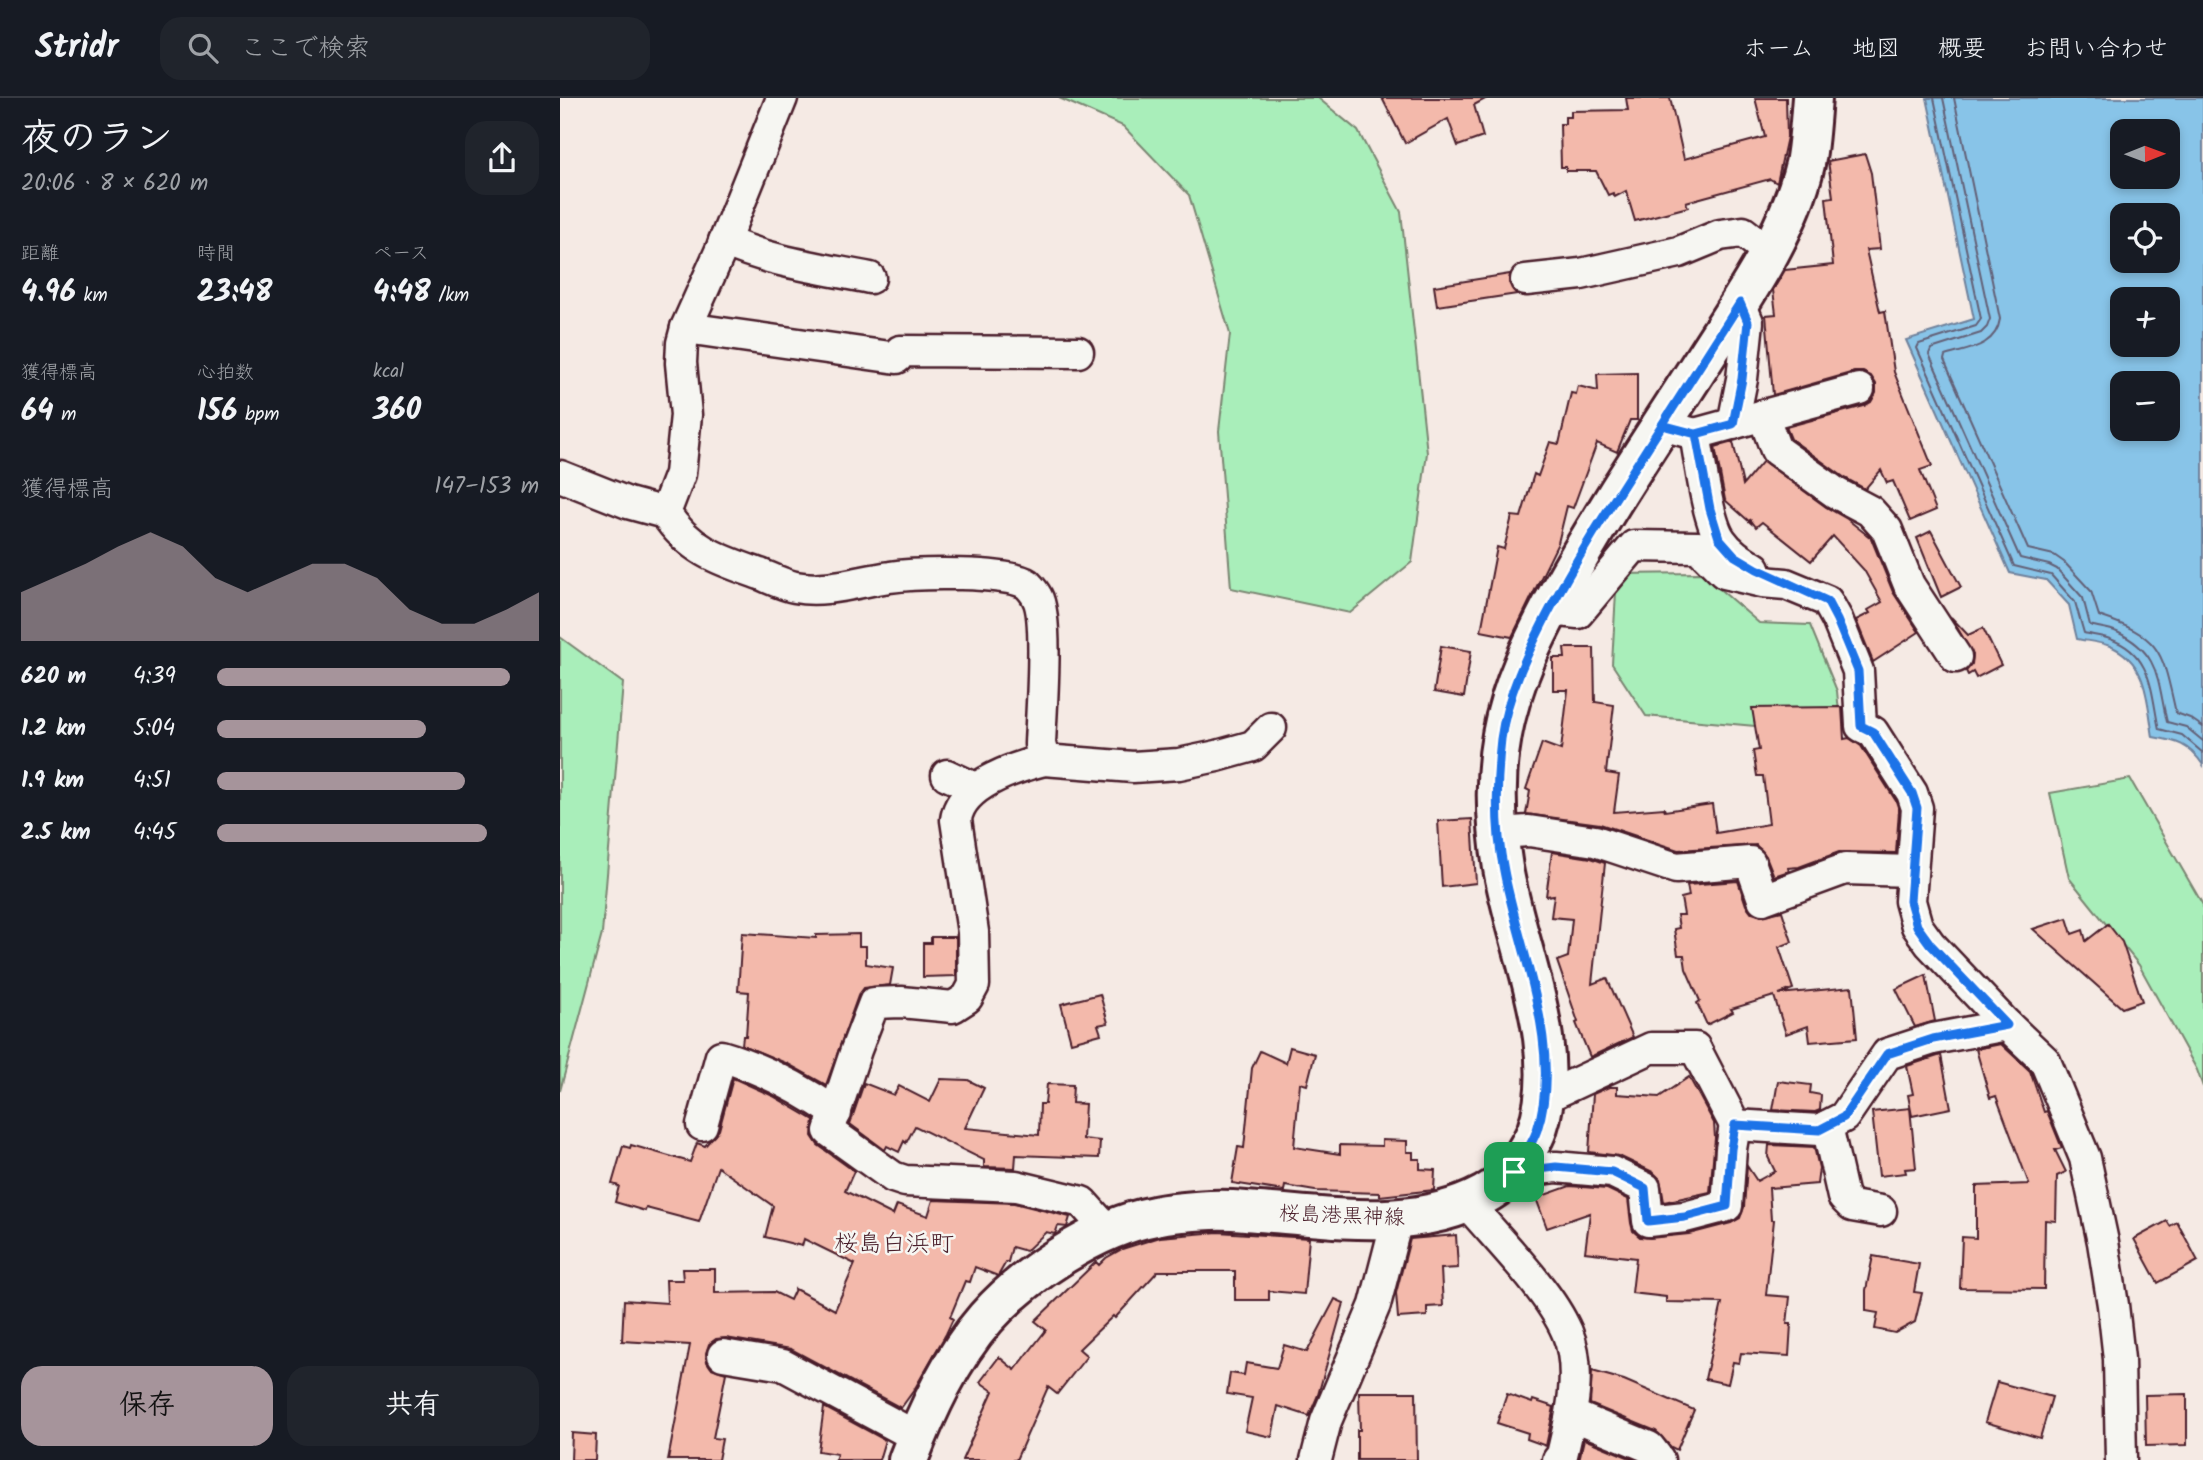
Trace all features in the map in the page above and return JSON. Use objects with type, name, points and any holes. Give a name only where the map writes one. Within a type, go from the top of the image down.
[{"type":"main road","name":"桜島港黒神線","points":[[913,1448],[954,1363],[985,1320],[1021,1284],[1046,1265],[1108,1231],[1152,1216],[1216,1209],[1396,1220],[1429,1216],[1468,1203],[1492,1190],[1514,1172],[1536,1132],[1544,1098],[1544,1058],[1539,1017],[1506,880],[1498,833],[1497,788],[1502,736],[1513,689],[1530,647],[1575,563],[1679,429],[1740,303],[1769,252],[1791,205],[1804,166],[1812,98]]},
{"type":"street","points":[[665,513],[680,474],[686,415],[681,363],[682,343],[782,98]]},
{"type":"street","points":[[1526,280],[1581,274],[1679,252],[1720,235],[1743,232],[1769,252]]},
{"type":"street","points":[[724,241],[773,259],[870,278]]},
{"type":"street","points":[[1733,424],[1742,379],[1748,322],[1740,303]]},
{"type":"street","points":[[687,328],[897,358],[900,351],[1078,352]]},
{"type":"street","points":[[1784,589],[1735,556],[1719,538],[1679,429],[1733,424],[1860,389]]},
{"type":"street","points":[[1763,415],[1776,450],[1836,493],[1870,510],[1887,530],[1909,585],[1956,657]]},
{"type":"street","points":[[560,476],[628,503],[665,513],[677,533],[699,549],[722,561],[796,587],[831,587],[892,576],[942,574],[1003,578],[1026,583],[1038,598],[1044,631],[1040,744],[1044,760]]},
{"type":"street","points":[[1550,610],[1578,613],[1634,546],[1698,547],[1724,573],[1827,601],[1858,671],[1861,726],[1873,732],[1912,793],[1917,808],[1910,901],[1917,926],[1930,944],[2045,1061],[2085,1158],[2113,1305],[2119,1359],[2121,1460]]},
{"type":"street","points":[[1108,1231],[1082,1202],[1016,1186],[905,1181],[893,1177],[829,1131],[874,1003],[901,1002],[953,1007],[967,998],[974,985],[972,932],[956,820],[957,807],[975,788],[1026,765],[1044,760],[1133,767],[1179,764],[1217,757],[1253,746],[1271,728]]},
{"type":"street","points":[[947,775],[975,788]]},
{"type":"street","points":[[1498,833],[1529,831],[1595,841],[1676,869],[1750,862],[1763,899],[1845,869],[1911,871]]},
{"type":"street","points":[[1735,1125],[1819,1130],[1844,1117],[1887,1054],[1933,1039],[2007,1025]]},
{"type":"street","points":[[1514,1172],[1556,1167],[1612,1172],[1645,1188],[1648,1221],[1685,1217],[1727,1206],[1735,1125],[1695,1048],[1651,1048],[1544,1098]]},
{"type":"street","points":[[702,1125],[720,1056],[798,1087],[836,1114]]},
{"type":"street","points":[[1826,1126],[1843,1197],[1852,1206],[1881,1211]]},
{"type":"street","points":[[1468,1203],[1550,1303],[1568,1334],[1575,1371],[1572,1415],[1562,1455],[1558,1460]]},
{"type":"street","points":[[1316,1460],[1326,1421],[1375,1305],[1396,1220]]},
{"type":"street","points":[[723,1355],[783,1365],[913,1448]]},
{"type":"street","points":[[1572,1415],[1649,1447],[1658,1460]]},
{"type":"green space","points":[[1059,98],[1318,98],[1358,131],[1401,212],[1427,453],[1412,562],[1350,613],[1231,588],[1219,431],[1230,334],[1189,195],[1123,126]]},
{"type":"green space","points":[[1701,573],[1759,623],[1810,625],[1837,691],[1841,734],[1646,716],[1612,664],[1617,574]]},
{"type":"green space","points":[[560,637],[623,683],[602,934],[560,1091]]},
{"type":"green space","points":[[2130,779],[2203,905],[2203,1087],[2197,1070],[2139,965],[2069,878],[2050,793]]},
{"type":"water","points":[[1927,98],[2203,98],[2203,765],[2193,752],[2182,745],[2153,737],[2147,697],[2139,672],[2123,653],[2110,646],[2077,639],[2069,605],[2046,580],[2010,573],[1906,340],[1974,319]]},
{"type":"building","points":[[1382,98],[1487,98],[1474,105],[1483,137],[1458,146],[1448,119],[1405,143]]},
{"type":"building","points":[[1626,98],[1670,98],[1684,159],[1765,137],[1755,98],[1786,98],[1787,137],[1777,183],[1770,179],[1686,202],[1688,207],[1635,221],[1626,191],[1615,197],[1613,193],[1608,195],[1596,171],[1566,171],[1566,167],[1561,167],[1560,124],[1565,124],[1565,117],[1571,117],[1571,111],[1628,110]]},
{"type":"building","points":[[1865,154],[1871,173],[1880,249],[1866,250],[1880,312],[1885,311],[1894,372],[1932,466],[1920,470],[1936,510],[1910,521],[1893,481],[1887,483],[1881,470],[1865,489],[1791,439],[1786,427],[1871,402],[1876,393],[1876,384],[1871,376],[1854,372],[1773,395],[1766,315],[1776,314],[1773,290],[1785,270],[1833,265],[1826,198],[1833,197],[1828,161]]},
{"type":"building","points":[[1510,274],[1509,283],[1517,294],[1437,306],[1434,286]]},
{"type":"building","points":[[1637,373],[1637,420],[1630,420],[1617,452],[1597,443],[1573,508],[1567,506],[1558,543],[1512,637],[1481,631],[1497,547],[1504,549],[1512,516],[1521,517],[1534,474],[1538,476],[1550,442],[1559,444],[1571,393],[1576,394],[1578,386],[1598,391],[1597,374]]},
{"type":"building","points":[[1733,442],[1743,485],[1763,461],[1871,538],[1893,592],[1919,632],[1873,662],[1856,620],[1870,613],[1868,610],[1882,602],[1864,570],[1833,536],[1811,561],[1762,522],[1756,527],[1725,500],[1715,447]]},
{"type":"building","points":[[1931,531],[1961,587],[1941,597],[1917,538]]},
{"type":"building","points":[[1951,617],[1968,635],[1983,628],[2001,665],[1976,678],[1973,672],[1968,675],[1966,671],[1972,664],[1973,655]]},
{"type":"building","points":[[1441,646],[1471,651],[1464,697],[1434,692]]},
{"type":"building","points":[[1564,648],[1594,648],[1595,702],[1614,705],[1606,773],[1619,775],[1614,812],[1664,808],[1665,811],[1712,804],[1716,833],[1769,824],[1763,776],[1757,776],[1753,751],[1759,750],[1752,708],[1842,707],[1844,739],[1849,738],[1861,746],[1896,801],[1899,810],[1896,853],[1839,852],[1799,867],[1788,868],[1789,871],[1774,876],[1766,856],[1756,845],[1678,850],[1600,824],[1526,814],[1530,791],[1526,789],[1542,743],[1561,750],[1568,690],[1553,690],[1553,658],[1565,658]]},
{"type":"building","points":[[1472,819],[1476,883],[1442,887],[1438,821]]},
{"type":"building","points":[[1552,852],[1605,863],[1592,984],[1607,978],[1633,1037],[1590,1057],[1576,1023],[1578,1022],[1557,961],[1568,957],[1572,919],[1551,917],[1554,895],[1546,896]]},
{"type":"building","points":[[1738,881],[1746,905],[1752,913],[1761,916],[1782,911],[1792,942],[1779,947],[1793,989],[1779,994],[1852,987],[1857,1038],[1810,1042],[1808,1026],[1786,1034],[1774,996],[1731,1009],[1733,1012],[1707,1025],[1697,1003],[1700,1001],[1686,969],[1684,955],[1678,955],[1674,929],[1679,928],[1677,915],[1684,915],[1681,898],[1689,896],[1687,885]]},
{"type":"building","points":[[2067,918],[2072,934],[2083,930],[2086,941],[2108,924],[2122,942],[2142,1001],[2122,1008],[2033,929]]},
{"type":"building","points":[[742,933],[816,938],[816,935],[859,934],[859,946],[866,946],[866,964],[893,968],[890,985],[864,988],[858,996],[826,1085],[788,1064],[742,1045],[743,1036],[746,1036],[749,992],[738,991]]},
{"type":"building","points":[[931,937],[956,937],[956,976],[923,977],[923,943],[931,943]]},
{"type":"building","points":[[1926,975],[1935,1021],[1915,1027],[1896,989]]},
{"type":"building","points":[[1100,994],[1108,1023],[1098,1025],[1101,1034],[1071,1042],[1061,1004]]},
{"type":"building","points":[[2001,1044],[2030,1071],[2044,1112],[2047,1111],[2062,1148],[2055,1150],[2066,1172],[2057,1176],[2056,1221],[2045,1220],[2044,1289],[1960,1288],[1962,1237],[1976,1238],[1976,1186],[2029,1184],[1996,1096],[1990,1098],[1976,1049]]},
{"type":"building","points":[[1290,1047],[1315,1054],[1307,1085],[1300,1083],[1294,1147],[1340,1154],[1340,1145],[1382,1146],[1382,1140],[1407,1141],[1407,1152],[1413,1152],[1413,1159],[1420,1159],[1420,1169],[1435,1170],[1434,1190],[1380,1196],[1380,1193],[1315,1191],[1285,1186],[1284,1191],[1232,1183],[1238,1147],[1244,1148],[1252,1068],[1260,1051],[1286,1063]]},
{"type":"building","points":[[1941,1055],[1951,1108],[1912,1116],[1908,1095],[1913,1094],[1907,1066]]},
{"type":"building","points":[[1689,1077],[1714,1123],[1710,1192],[1664,1202],[1660,1179],[1653,1172],[1619,1156],[1589,1152],[1593,1094],[1609,1087],[1617,1087],[1617,1094],[1659,1097]]},
{"type":"building","points":[[733,1078],[773,1096],[814,1120],[812,1136],[818,1145],[854,1171],[845,1191],[893,1215],[897,1205],[928,1216],[933,1200],[1014,1203],[1070,1217],[1067,1227],[1058,1226],[1055,1234],[1046,1232],[1026,1251],[1012,1247],[1008,1262],[998,1276],[975,1267],[970,1282],[965,1281],[946,1334],[901,1408],[791,1349],[726,1338],[716,1339],[709,1344],[706,1353],[711,1368],[726,1373],[713,1438],[722,1439],[718,1460],[668,1460],[690,1345],[622,1341],[624,1300],[667,1303],[666,1280],[683,1280],[682,1269],[715,1269],[715,1293],[774,1292],[790,1300],[795,1289],[835,1310],[855,1264],[804,1239],[802,1246],[765,1237],[773,1206],[718,1167],[699,1222],[615,1202],[619,1186],[612,1184],[623,1146],[630,1148],[631,1145],[690,1162],[697,1143],[705,1146],[719,1130]]},
{"type":"building","points":[[941,1079],[968,1080],[984,1088],[965,1128],[1039,1135],[1040,1104],[1045,1104],[1047,1084],[1073,1085],[1072,1103],[1085,1104],[1083,1139],[1100,1141],[1099,1158],[1016,1155],[1015,1168],[984,1167],[984,1160],[915,1126],[899,1152],[887,1146],[885,1150],[850,1124],[864,1083],[894,1095],[899,1086],[930,1102]]},
{"type":"building","points":[[1778,1081],[1811,1085],[1810,1093],[1821,1095],[1820,1110],[1773,1110]]},
{"type":"building","points":[[1910,1108],[1916,1168],[1905,1169],[1906,1173],[1879,1176],[1872,1112]]},
{"type":"building","points":[[1769,1145],[1814,1147],[1819,1168],[1817,1184],[1769,1188],[1771,1220],[1774,1220],[1766,1295],[1790,1297],[1787,1324],[1791,1324],[1789,1356],[1741,1353],[1739,1363],[1733,1362],[1728,1384],[1705,1379],[1722,1303],[1666,1302],[1666,1297],[1632,1293],[1636,1258],[1585,1252],[1590,1213],[1547,1228],[1536,1198],[1570,1186],[1607,1189],[1628,1199],[1633,1231],[1640,1237],[1689,1234],[1740,1218],[1744,1207],[1747,1166],[1757,1181],[1775,1171],[1768,1157]]},
{"type":"building","points":[[2167,1221],[2170,1226],[2177,1222],[2198,1261],[2158,1283],[2134,1239]]},
{"type":"building","points":[[1218,1232],[1309,1238],[1304,1294],[1269,1291],[1269,1300],[1235,1300],[1235,1271],[1158,1271],[1115,1318],[1113,1316],[1079,1349],[1087,1356],[1057,1394],[1048,1387],[1016,1460],[962,1460],[993,1391],[980,1382],[999,1357],[1015,1370],[1046,1330],[1035,1321],[1096,1262],[1099,1265],[1122,1249],[1160,1237]]},
{"type":"building","points":[[1456,1235],[1458,1268],[1441,1269],[1443,1306],[1427,1307],[1427,1316],[1398,1318],[1396,1293],[1410,1239]]},
{"type":"building","points":[[1873,1256],[1919,1264],[1914,1292],[1922,1293],[1915,1322],[1895,1333],[1875,1329],[1878,1313],[1866,1311],[1866,1290]]},
{"type":"building","points":[[1335,1299],[1344,1303],[1318,1395],[1309,1416],[1278,1406],[1272,1437],[1245,1431],[1252,1398],[1227,1394],[1230,1373],[1244,1375],[1246,1363],[1277,1368],[1284,1345],[1307,1352]]},
{"type":"building","points":[[1592,1371],[1624,1380],[1694,1410],[1677,1450],[1656,1431],[1590,1404]]},
{"type":"building","points":[[1997,1382],[2052,1397],[2040,1438],[1985,1422]]},
{"type":"building","points":[[1359,1392],[1416,1392],[1417,1460],[1357,1460],[1357,1430],[1360,1430]]},
{"type":"building","points":[[1507,1394],[1554,1407],[1546,1446],[1527,1439],[1528,1433],[1497,1423]]},
{"type":"building","points":[[2187,1394],[2187,1445],[2146,1446],[2145,1395]]},
{"type":"building","points":[[824,1407],[885,1440],[879,1460],[835,1460],[837,1454],[818,1451]]},
{"type":"building","points":[[572,1433],[596,1435],[595,1460],[571,1460]]},
{"type":"building","points":[[1584,1439],[1635,1460],[1579,1460]]},
{"type":"district","name":"桜島白浜町","points":[[894,1243]]},
{"type":"route","points":[[1514,1172],[1536,1132],[1544,1098],[1544,1058],[1539,1017],[1503,870],[1498,833],[1497,788],[1502,736],[1513,689],[1530,647],[1575,563],[1662,425],[1696,434],[1733,424],[1742,379],[1748,322],[1740,303],[1662,425],[1696,434],[1710,509],[1719,538],[1735,556],[1786,584],[1827,601],[1858,671],[1861,726],[1873,732],[1912,793],[1917,808],[1910,901],[1917,926],[1930,944],[2007,1025],[1933,1039],[1887,1054],[1844,1117],[1819,1130],[1735,1125],[1727,1206],[1685,1217],[1648,1221],[1645,1188],[1612,1172],[1556,1167],[1514,1172]]}]
